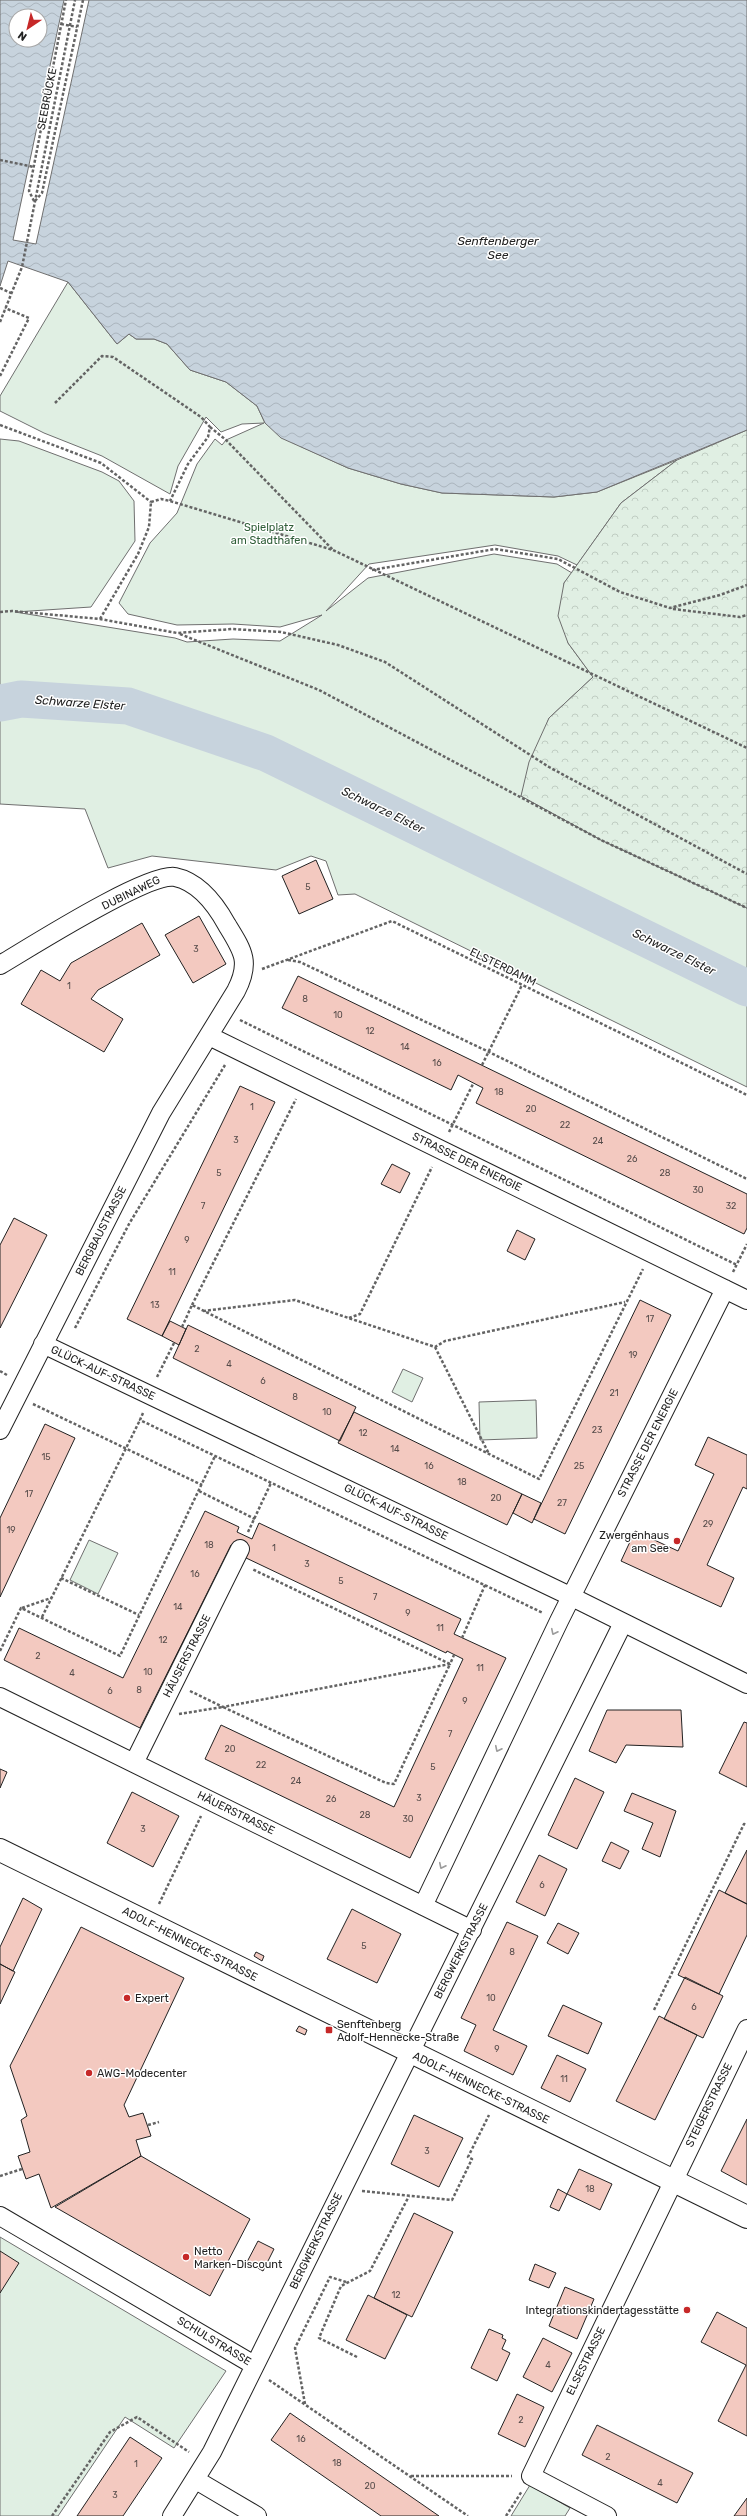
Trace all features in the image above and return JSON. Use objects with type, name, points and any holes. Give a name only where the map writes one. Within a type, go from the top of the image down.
[{"type":"street","name":"DUBINAWEG","points":[[0,965],[118,898],[152,881],[174,877],[185,880],[200,889],[213,903],[244,956],[245,970]]},
{"type":"street","points":[[209,1036],[224,1012],[245,970]]},
{"type":"street","name":"STRASSE DER ENERGIE","points":[[209,1036],[747,1300]]},
{"type":"street","name":"BERGBAUSTRASSE","points":[[0,1430],[161,1113],[209,1036]]},
{"type":"street","name":"STRASSE DER ENERGIE","points":[[572,1597],[725,1289]]},
{"type":"street","name":"GLÜCK-AUF-STRASSE","points":[[43,1344],[572,1597],[747,1684]]},
{"type":"street","name":"HÄUSERSTRASSE","points":[[134,1763],[241,1549]]},
{"type":"street","points":[[423,1906],[559,1621],[572,1597]]},
{"type":"street","name":"BERGWERKSTRASSE","points":[[253,2367],[409,2053],[472,1930],[623,1623]]},
{"type":"street","name":"HÄUERSTRASSE","points":[[0,1697],[472,1930]]},
{"type":"street","name":"ADOLF-HENNECKE-STRASSE","points":[[0,1850],[409,2053],[747,2217]]},
{"type":"street","name":"STEIGERSTRASSE","points":[[672,2181],[747,2029]]},
{"type":"street","name":"ELSESTRASSE","points":[[531,2476],[672,2181]]},
{"type":"street","name":"SCHULSTRASSE","points":[[0,2216],[253,2367],[206,2464],[172,2516]]},
{"type":"street","points":[[531,2476],[607,2516]]},
{"type":"street","points":[[196,2480],[257,2516]]},
{"type":"path","points":[[66,0],[29,191],[34,202],[42,193],[83,0]]},
{"type":"path","name":"SEEBRÜCKE","points":[[0,322],[22,267],[75,0]]},
{"type":"path","points":[[62,24],[77,27]]},
{"type":"path","points":[[0,160],[34,167]]},
{"type":"path","points":[[0,288],[11,293]]},
{"type":"path","points":[[0,376],[29,318],[6,308]]},
{"type":"path","points":[[55,403],[102,356],[113,357],[201,417],[210,427],[226,440],[333,550]]},
{"type":"path","points":[[0,425],[101,463],[151,502]]},
{"type":"path","points":[[170,501],[188,464],[208,437],[210,427]]},
{"type":"path","points":[[151,502],[161,499],[170,501],[333,550],[372,570],[747,748]]},
{"type":"path","points":[[100,619],[138,554],[149,527],[151,502]]},
{"type":"path","points":[[372,570],[495,549],[558,559],[620,592],[670,608],[740,618],[747,615]]},
{"type":"path","points":[[670,608],[720,595],[747,585]]},
{"type":"path","points":[[0,612],[12,611],[100,619],[177,633],[319,690],[601,840],[747,908]]},
{"type":"path","points":[[177,633],[232,629],[280,632],[338,645],[385,662],[549,767],[747,874]]},
{"type":"path","name":"ELSTERDAMM","points":[[245,970],[263,969],[392,921],[747,1095]]},
{"type":"path","points":[[286,960],[300,962],[489,1052],[747,1179]]},
{"type":"path","points":[[482,1065],[522,985]]},
{"type":"path","points":[[224,1012],[737,1265]]},
{"type":"path","points":[[62,1353],[129,1224],[235,1048]]},
{"type":"path","points":[[182,1327],[305,1082]]},
{"type":"path","points":[[349,1318],[360,1314],[473,1084]]},
{"type":"path","points":[[725,1289],[747,1244]]},
{"type":"path","points":[[192,1306],[539,1479],[625,1302],[651,1253]]},
{"type":"path","points":[[202,1311],[295,1300],[435,1347],[489,1454]]},
{"type":"path","points":[[435,1347],[445,1341],[625,1302]]},
{"type":"path","points":[[42,1617],[140,1420],[174,1342]]},
{"type":"path","points":[[17,1396],[202,1485]]},
{"type":"path","points":[[140,1420],[559,1621]]},
{"type":"path","points":[[21,1608],[120,1656],[215,1456]]},
{"type":"path","points":[[271,1483],[241,1549],[450,1664]]},
{"type":"path","points":[[198,1491],[255,1519]]},
{"type":"path","points":[[61,1578],[139,1615]]},
{"type":"path","points":[[462,1638],[485,1585]]},
{"type":"path","points":[[0,1651],[21,1608],[51,1598]]},
{"type":"path","points":[[173,1684],[386,1782],[394,1784],[454,1655]]},
{"type":"path","points":[[156,1718],[450,1664]]},
{"type":"path","points":[[149,1924],[209,1800]]},
{"type":"path","points":[[654,2010],[715,1880],[744,1824],[747,1826]]},
{"type":"path","points":[[342,2188],[452,2200],[472,2159],[468,2157],[498,2096]]},
{"type":"path","points":[[148,2125],[159,2122]]},
{"type":"path","points":[[0,2176],[22,2169]]},
{"type":"path","points":[[357,2357],[319,2338],[341,2286],[346,2282],[370,2271],[409,2196]]},
{"type":"path","points":[[305,2404],[295,2348],[330,2277],[346,2282]]},
{"type":"path","points":[[253,2367],[468,2516]]},
{"type":"path","points":[[52,2516],[110,2432],[137,2418],[206,2464]]},
{"type":"path","points":[[411,2476],[531,2476]]},
{"type":"path","points":[[506,2516],[531,2476]]},
{"type":"green space","name":"Spielplatz am Stadthafen","points":[[68,282],[117,344],[129,334],[136,339],[154,339],[167,344],[190,370],[226,382],[257,406],[265,423],[302,447],[348,468],[401,484],[442,493],[554,497],[597,492],[677,460],[621,503],[577,565],[558,556],[495,545],[369,564],[326,611],[368,578],[494,554],[557,564],[572,573],[564,583],[568,643],[593,677],[549,718],[521,796],[601,840],[747,908],[747,1087],[355,894],[338,895],[326,861],[311,856],[276,870],[152,856],[108,868],[85,809],[0,804],[0,439],[19,441],[102,472],[119,481],[134,501],[135,541],[91,607],[15,612],[175,638],[187,642],[233,639],[280,641],[322,615],[280,627],[233,624],[177,625],[128,614],[119,603],[150,543],[177,513],[197,464],[215,439],[222,445],[226,440],[264,423],[242,424],[221,432],[206,417],[178,466],[170,494],[102,456],[44,433],[0,411],[0,396]]},
{"type":"green space","points":[[747,430],[747,908],[601,840],[521,796],[529,762],[549,718],[593,677],[568,643],[558,616],[564,583],[621,503],[677,460]]},
{"type":"green space","points":[[403,1369],[423,1378],[412,1402],[392,1392]]},
{"type":"green space","points":[[536,1400],[537,1438],[480,1440],[479,1402]]},
{"type":"green space","points":[[89,1540],[118,1553],[98,1594],[70,1580]]},
{"type":"green space","points":[[0,2237],[226,2371],[174,2448],[125,2417],[58,2516],[0,2516]]},
{"type":"green space","points":[[530,2485],[570,2508],[565,2516],[511,2516]]},
{"type":"water","name":"Senftenberger See","points":[[0,0],[747,0],[747,430],[597,492],[554,497],[442,493],[401,484],[348,468],[281,438],[265,423],[257,406],[226,382],[190,370],[167,344],[154,339],[136,339],[129,334],[117,344],[68,282],[8,261],[0,286]]},
{"type":"pier","points":[[64,0],[89,0],[36,244],[13,240]]},
{"type":"building","points":[[316,860],[333,899],[299,914],[282,876]]},
{"type":"building","points":[[199,916],[226,964],[193,983],[165,935]]},
{"type":"building","points":[[142,923],[160,955],[98,990],[91,999],[123,1019],[104,1052],[21,1004],[41,970],[60,981],[71,963]]},
{"type":"building","points":[[298,976],[747,1194],[747,1228],[744,1234],[476,1103],[483,1088],[458,1075],[451,1090],[282,1008]]},
{"type":"building","points":[[240,1086],[275,1102],[162,1336],[127,1319]]},
{"type":"building","points":[[392,1164],[410,1173],[400,1193],[381,1184]]},
{"type":"building","points":[[14,1218],[47,1235],[0,1328],[0,1245]]},
{"type":"building","points":[[517,1230],[535,1239],[525,1260],[507,1251]]},
{"type":"building","points":[[640,1300],[671,1315],[565,1534],[534,1519]]},
{"type":"building","points":[[170,1321],[186,1329],[179,1345],[162,1336]]},
{"type":"building","points":[[188,1325],[356,1407],[340,1441],[173,1358]]},
{"type":"building","points":[[354,1412],[522,1494],[507,1525],[338,1443]]},
{"type":"building","points":[[45,1424],[75,1438],[0,1597],[0,1518]]},
{"type":"building","points":[[708,1437],[747,1455],[747,1489],[743,1487],[707,1565],[734,1578],[721,1607],[621,1561],[635,1531],[678,1551],[714,1474],[695,1465]]},
{"type":"building","points":[[522,1494],[541,1503],[532,1523],[513,1513]]},
{"type":"building","points":[[205,1511],[239,1527],[237,1532],[252,1539],[259,1523],[461,1619],[454,1634],[506,1658],[410,1858],[205,1759],[221,1725],[394,1807],[463,1659],[447,1651],[446,1653],[244,1557],[246,1552],[231,1545],[140,1728],[4,1660],[19,1628],[123,1678]]},
{"type":"building","points":[[607,1710],[681,1710],[683,1747],[626,1745],[616,1763],[589,1751]]},
{"type":"building","points":[[744,1722],[747,1723],[747,1787],[719,1773]]},
{"type":"building","points":[[0,1769],[7,1772],[0,1788]]},
{"type":"building","points":[[575,1778],[604,1792],[577,1849],[548,1835]]},
{"type":"building","points":[[132,1792],[179,1816],[153,1867],[107,1843]]},
{"type":"building","points":[[632,1793],[676,1811],[660,1857],[642,1849],[653,1823],[624,1811]]},
{"type":"building","points":[[611,1842],[629,1851],[620,1869],[602,1861]]},
{"type":"building","points":[[747,1850],[747,1904],[725,1893]]},
{"type":"building","points":[[539,1855],[567,1869],[545,1916],[516,1902]]},
{"type":"building","points":[[719,1890],[747,1904],[747,1935],[719,1994],[678,1975]]},
{"type":"building","points":[[23,1898],[42,1909],[13,1971],[0,1964],[0,1947]]},
{"type":"building","points":[[352,1909],[401,1934],[377,1983],[327,1959]]},
{"type":"building","points":[[507,1922],[538,1936],[493,2030],[527,2046],[513,2075],[464,2051],[476,2025],[461,2018]]},
{"type":"building","points":[[558,1923],[579,1933],[568,1954],[547,1943]]},
{"type":"building","points":[[81,1927],[184,1978],[124,2105],[129,2117],[143,2113],[151,2136],[136,2140],[141,2156],[51,2208],[39,2174],[26,2179],[18,2156],[30,2152],[21,2120],[27,2116],[10,2066]]},
{"type":"building","points":[[256,1952],[264,1956],[262,1961],[254,1956]]},
{"type":"building","points":[[0,1964],[15,1972],[0,2004]]},
{"type":"building","points":[[685,1977],[723,1996],[703,2038],[664,2019]]},
{"type":"building","points":[[563,2005],[602,2023],[588,2054],[548,2036]]},
{"type":"building","points":[[659,2016],[697,2035],[655,2120],[616,2101]]},
{"type":"building","points":[[299,2026],[307,2030],[305,2035],[296,2031]]},
{"type":"building","points":[[557,2055],[586,2069],[570,2102],[541,2088]]},
{"type":"building","points":[[414,2115],[463,2138],[439,2187],[391,2164]]},
{"type":"building","points":[[747,2119],[747,2185],[721,2171]]},
{"type":"building","name":"Netto Marken-Discount","points":[[141,2156],[250,2219],[210,2296],[55,2207]]},
{"type":"building","points":[[579,2169],[612,2184],[600,2210],[567,2194]]},
{"type":"building","points":[[558,2189],[567,2194],[559,2211],[550,2207]]},
{"type":"building","points":[[414,2213],[453,2232],[412,2317],[374,2298]]},
{"type":"building","points":[[258,2241],[274,2249],[263,2271],[247,2262]]},
{"type":"building","points":[[0,2251],[19,2263],[0,2293]]},
{"type":"building","points":[[535,2264],[556,2273],[549,2288],[529,2280]]},
{"type":"building","points":[[565,2287],[594,2299],[577,2339],[549,2326]]},
{"type":"building","points":[[368,2295],[407,2315],[385,2359],[346,2340]]},
{"type":"building","points":[[717,2312],[747,2328],[747,2436],[718,2421],[746,2365],[701,2342]]},
{"type":"building","points":[[489,2329],[503,2335],[502,2338],[506,2340],[502,2349],[510,2353],[497,2381],[471,2368]]},
{"type":"building","points":[[543,2338],[572,2353],[552,2392],[523,2377]]},
{"type":"building","points":[[517,2394],[544,2407],[525,2447],[498,2434]]},
{"type":"building","points":[[290,2413],[439,2516],[381,2516],[271,2440]]},
{"type":"building","points":[[597,2425],[693,2473],[677,2503],[582,2455]]},
{"type":"building","points":[[130,2437],[162,2458],[123,2516],[77,2516]]},
{"type":"building","points":[[747,2498],[747,2516],[734,2516]]},
{"type":"waterway","name":"Schwarze Elster","points":[[0,703],[21,699],[128,706],[266,753],[747,988]]},
{"type":"place","name":"Zwergenhaus am See","points":[[677,1541]]},
{"type":"place","name":"Expert","points":[[127,1998]]},
{"type":"place","name":"Senftenberg Adolf-Hennecke-Straße","points":[[329,2030]]},
{"type":"place","name":"AWG-Modecenter","points":[[89,2073]]},
{"type":"place","name":"Netto Marken-Discount","points":[[186,2257]]},
{"type":"place","name":"Integrationskindertagesstätte","points":[[687,2310]]}]
